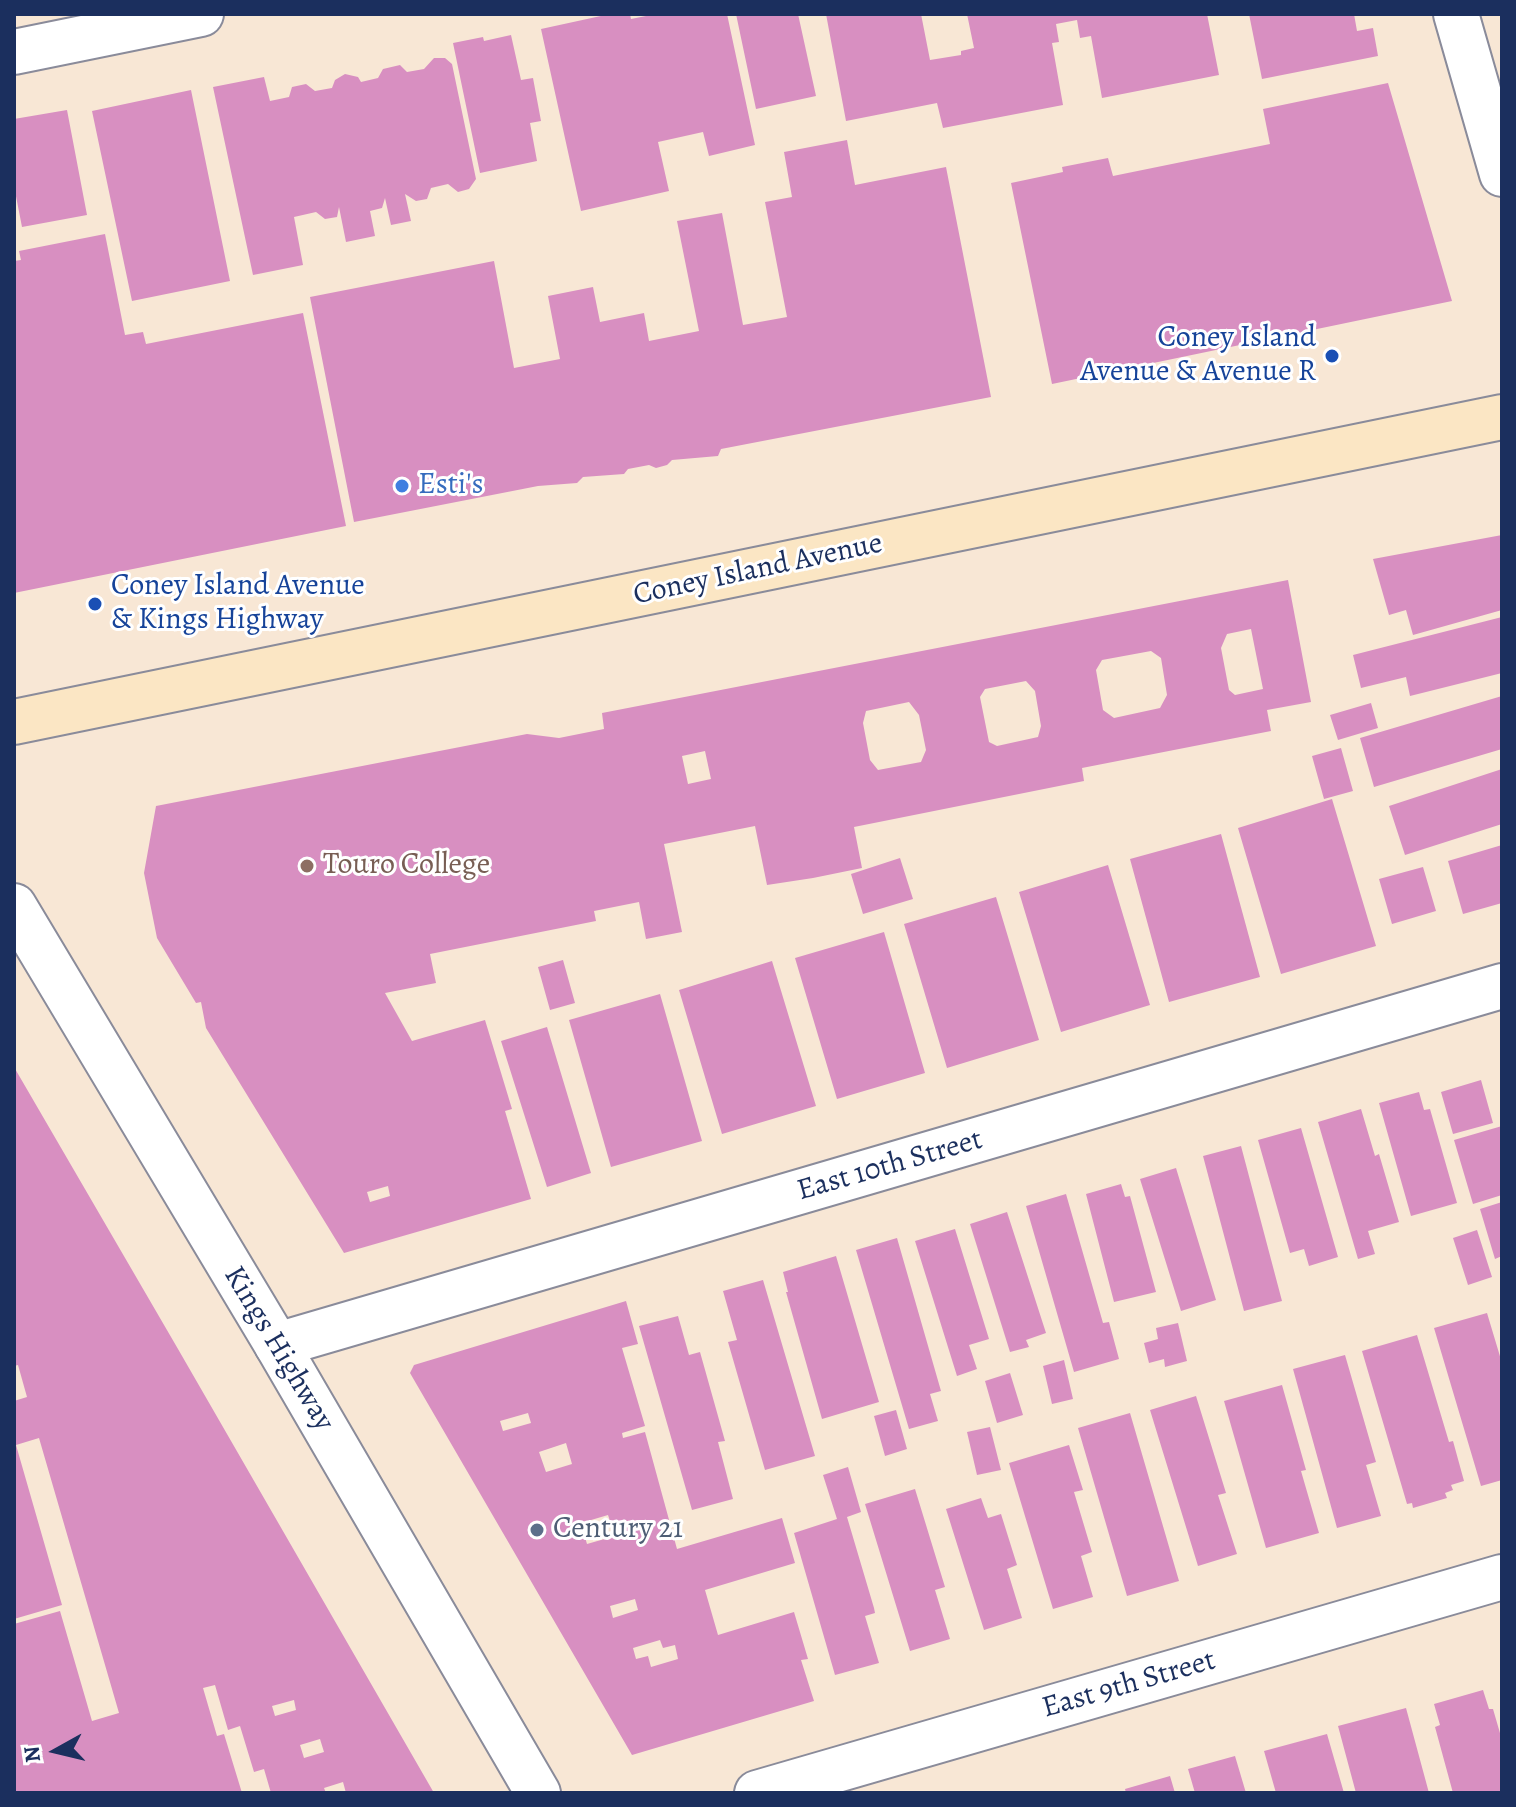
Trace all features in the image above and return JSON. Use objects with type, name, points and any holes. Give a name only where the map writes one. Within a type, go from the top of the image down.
[{"type":"main road","name":"Coney Island Avenue","points":[[14,722],[1502,417]]},
{"type":"street","points":[[14,52],[201,14]]},
{"type":"street","points":[[1456,14],[1502,174]]},
{"type":"street","name":"Kings Highway","points":[[14,906],[277,1345],[538,1793]]},
{"type":"street","name":"East 10th Street","points":[[277,1345],[1502,986]]},
{"type":"street","name":"East 9th Street","points":[[757,1793],[1502,1577]]},
{"type":"building","points":[[610,14],[630,14],[631,19],[656,14],[727,14],[755,145],[709,156],[703,132],[658,142],[669,191],[581,211],[541,29]]},
{"type":"building","points":[[736,14],[798,14],[816,96],[756,109]]},
{"type":"building","points":[[826,14],[921,14],[930,60],[961,55],[961,51],[974,48],[967,14],[1207,14],[1219,75],[1102,98],[1091,36],[1080,38],[1077,20],[1056,24],[1059,42],[1052,43],[1063,105],[943,128],[937,103],[846,121]]},
{"type":"building","points":[[1249,14],[1354,14],[1357,31],[1373,28],[1378,56],[1262,79]]},
{"type":"building","points":[[511,35],[521,80],[533,78],[541,121],[530,123],[537,161],[480,173],[453,43]]},
{"type":"building","points":[[434,58],[445,58],[452,64],[476,179],[469,189],[458,192],[448,184],[431,188],[427,199],[416,201],[405,194],[411,221],[391,225],[385,198],[382,208],[370,211],[375,236],[346,242],[339,207],[337,217],[325,219],[316,212],[294,217],[303,265],[253,275],[213,87],[264,77],[270,101],[289,97],[292,87],[306,84],[315,91],[332,88],[335,80],[345,74],[358,77],[361,82],[378,78],[383,69],[400,65],[407,72],[424,69]]},
{"type":"building","points":[[1388,83],[1452,301],[1052,384],[1011,183],[1063,172],[1062,167],[1108,158],[1113,176],[1270,144],[1263,109]]},
{"type":"building","points":[[191,90],[230,281],[132,301],[92,111]]},
{"type":"building","points":[[67,110],[87,215],[22,227],[14,186],[14,119]]},
{"type":"building","points":[[847,140],[855,185],[946,167],[991,397],[721,449],[718,456],[672,460],[656,468],[649,465],[628,469],[624,474],[583,477],[577,483],[538,486],[354,522],[310,297],[494,261],[514,368],[560,359],[548,296],[593,287],[600,322],[644,313],[649,341],[699,331],[677,221],[722,213],[743,325],[787,317],[765,202],[792,197],[784,152]]},
{"type":"building","points":[[105,234],[125,335],[143,332],[146,344],[303,313],[346,526],[14,593],[14,261],[21,260],[19,251]]},
{"type":"building","points":[[1502,535],[1502,610],[1413,635],[1406,610],[1389,615],[1373,559]]},
{"type":"building","points":[[1288,580],[1311,702],[1267,710],[1271,731],[1082,768],[1084,781],[854,827],[862,868],[767,885],[755,826],[664,844],[682,932],[646,939],[639,902],[594,911],[596,921],[430,954],[436,983],[385,993],[412,1041],[485,1020],[512,1109],[505,1111],[531,1199],[344,1253],[206,1028],[201,1002],[196,1003],[157,938],[144,873],[156,806],[527,734],[559,738],[604,729],[602,713]],"holes":[[[1251,629],[1263,689],[1235,695],[1229,690],[1221,648],[1227,634]],[[1151,651],[1161,658],[1167,695],[1160,708],[1114,718],[1103,710],[1096,670],[1102,660]],[[1026,681],[1035,691],[1041,726],[1038,737],[997,746],[989,742],[980,697],[985,689]],[[909,702],[919,715],[926,750],[921,762],[878,770],[870,760],[863,723],[866,711]],[[705,751],[711,779],[688,784],[682,756]],[[388,1186],[390,1196],[370,1202],[367,1192]]]},
{"type":"building","points":[[1502,617],[1502,673],[1410,696],[1406,677],[1361,688],[1353,655]]},
{"type":"building","points":[[1502,696],[1502,749],[1374,787],[1360,738]]},
{"type":"building","points":[[1371,703],[1378,728],[1338,740],[1330,715]]},
{"type":"building","points":[[1341,748],[1353,791],[1324,799],[1312,756]]},
{"type":"building","points":[[1502,769],[1502,824],[1405,855],[1389,806]]},
{"type":"building","points":[[1332,799],[1376,946],[1281,974],[1238,828]]},
{"type":"building","points":[[1221,834],[1260,977],[1169,1002],[1130,859]]},
{"type":"building","points":[[1502,845],[1502,903],[1463,914],[1448,861]]},
{"type":"building","points":[[900,858],[913,899],[863,914],[851,874]]},
{"type":"building","points":[[1108,865],[1150,1005],[1061,1032],[1019,892]]},
{"type":"building","points":[[1423,867],[1436,911],[1392,924],[1379,879]]},
{"type":"building","points":[[996,897],[1039,1040],[947,1068],[904,924]]},
{"type":"building","points":[[884,932],[925,1073],[837,1099],[795,958]]},
{"type":"building","points":[[563,960],[575,1003],[550,1010],[538,967]]},
{"type":"building","points":[[772,961],[816,1106],[722,1134],[679,990]]},
{"type":"building","points":[[660,994],[702,1141],[611,1167],[569,1020]]},
{"type":"building","points":[[547,1027],[591,1173],[547,1187],[501,1041]]},
{"type":"building","points":[[14,1067],[434,1793],[346,1793],[343,1782],[324,1788],[326,1793],[271,1793],[264,1769],[254,1772],[240,1726],[228,1730],[215,1685],[203,1688],[217,1736],[224,1734],[242,1793],[14,1793],[14,1624],[60,1611],[92,1721],[119,1713],[39,1438],[16,1445],[62,1605],[14,1619],[14,1401],[27,1397],[18,1365],[14,1366]],"holes":[[[294,1700],[296,1710],[275,1716],[272,1706]],[[320,1739],[324,1752],[304,1758],[300,1745]]]},
{"type":"building","points":[[1481,1080],[1493,1123],[1453,1134],[1441,1092]]},
{"type":"building","points":[[1419,1092],[1424,1110],[1430,1109],[1457,1203],[1411,1216],[1379,1103]]},
{"type":"building","points":[[1361,1109],[1375,1156],[1379,1154],[1399,1222],[1368,1231],[1375,1254],[1358,1259],[1318,1122]]},
{"type":"building","points":[[1502,1126],[1502,1195],[1473,1204],[1454,1140]]},
{"type":"building","points":[[1301,1128],[1338,1257],[1309,1266],[1304,1249],[1290,1253],[1258,1140]]},
{"type":"building","points":[[1241,1146],[1282,1301],[1244,1311],[1203,1156]]},
{"type":"building","points":[[1176,1168],[1216,1300],[1181,1311],[1140,1179]]},
{"type":"building","points":[[1121,1184],[1125,1197],[1130,1196],[1156,1292],[1114,1302],[1086,1194]]},
{"type":"building","points":[[1066,1194],[1103,1323],[1109,1322],[1119,1359],[1074,1372],[1026,1206]]},
{"type":"building","points":[[1502,1202],[1502,1256],[1495,1259],[1480,1209]]},
{"type":"building","points":[[1007,1212],[1046,1333],[1026,1340],[1029,1347],[1010,1352],[970,1224]]},
{"type":"building","points":[[955,1229],[989,1339],[969,1345],[977,1369],[957,1376],[915,1241]]},
{"type":"building","points":[[1477,1230],[1492,1277],[1468,1285],[1453,1238]]},
{"type":"building","points":[[897,1238],[941,1391],[930,1394],[938,1421],[909,1429],[856,1250]]},
{"type":"building","points":[[836,1256],[879,1402],[822,1419],[783,1272]]},
{"type":"building","points":[[763,1280],[815,1456],[765,1470],[728,1342],[737,1340],[723,1291]]},
{"type":"building","points":[[626,1301],[638,1344],[622,1348],[645,1426],[622,1433],[623,1438],[645,1432],[677,1549],[782,1518],[795,1563],[705,1590],[718,1635],[794,1612],[808,1659],[801,1660],[814,1701],[632,1755],[410,1373],[414,1365]],"holes":[[[528,1413],[531,1423],[503,1431],[500,1421]],[[566,1443],[572,1464],[546,1472],[539,1452]],[[608,1515],[615,1536],[587,1544],[581,1523]],[[635,1599],[638,1610],[613,1618],[610,1606]],[[660,1640],[663,1648],[675,1645],[678,1659],[651,1667],[648,1656],[636,1659],[633,1648]]]},
{"type":"building","points":[[1487,1313],[1502,1363],[1502,1480],[1481,1486],[1434,1328]]},
{"type":"building","points":[[678,1316],[689,1355],[700,1352],[725,1441],[718,1442],[733,1499],[692,1510],[639,1326]]},
{"type":"building","points":[[1178,1323],[1187,1361],[1165,1367],[1164,1359],[1149,1363],[1144,1343],[1158,1339],[1156,1328]]},
{"type":"building","points":[[1417,1335],[1464,1481],[1451,1485],[1453,1490],[1445,1493],[1447,1498],[1413,1508],[1412,1503],[1407,1504],[1362,1351]]},
{"type":"building","points":[[1345,1355],[1376,1462],[1366,1465],[1381,1516],[1337,1528],[1293,1369]]},
{"type":"building","points":[[1064,1360],[1073,1399],[1052,1404],[1043,1366]]},
{"type":"building","points":[[1010,1373],[1023,1415],[997,1423],[985,1381]]},
{"type":"building","points":[[1282,1385],[1306,1470],[1301,1471],[1319,1533],[1266,1548],[1224,1401]]},
{"type":"building","points":[[1196,1396],[1226,1493],[1218,1495],[1237,1554],[1198,1566],[1150,1410]]},
{"type":"building","points":[[896,1410],[907,1449],[885,1456],[874,1416]]},
{"type":"building","points":[[1130,1413],[1179,1581],[1127,1596],[1078,1428]]},
{"type":"building","points":[[990,1427],[1001,1470],[977,1475],[967,1432]]},
{"type":"building","points":[[1069,1445],[1083,1490],[1074,1492],[1092,1552],[1081,1556],[1093,1597],[1053,1609],[1009,1463]]},
{"type":"building","points":[[848,1467],[861,1512],[847,1517],[874,1608],[875,1613],[865,1616],[879,1663],[835,1675],[794,1533],[837,1519],[823,1475]]},
{"type":"building","points":[[915,1489],[945,1587],[935,1590],[950,1639],[910,1651],[865,1504]]},
{"type":"building","points":[[981,1498],[988,1518],[1001,1514],[1017,1565],[1007,1569],[1022,1618],[984,1630],[946,1509]]},
{"type":"building","points":[[1483,1690],[1489,1709],[1493,1709],[1502,1740],[1502,1793],[1453,1793],[1435,1727],[1440,1725],[1434,1704]]},
{"type":"building","points":[[1406,1708],[1429,1793],[1356,1793],[1338,1726]]},
{"type":"building","points":[[1327,1734],[1344,1793],[1276,1793],[1264,1751]]},
{"type":"building","points":[[1235,1756],[1246,1793],[1195,1793],[1188,1769]]},
{"type":"building","points":[[1170,1776],[1175,1793],[1126,1793],[1125,1789]]},
{"type":"place","name":"Coney Island Avenue & Avenue R","points":[[1332,356]]},
{"type":"place","name":"Esti's","points":[[402,486]]},
{"type":"place","name":"Coney Island Avenue & Kings Highway","points":[[95,604]]},
{"type":"place","name":"Touro College","points":[[307,866]]},
{"type":"place","name":"Century 21","points":[[537,1530]]}]
